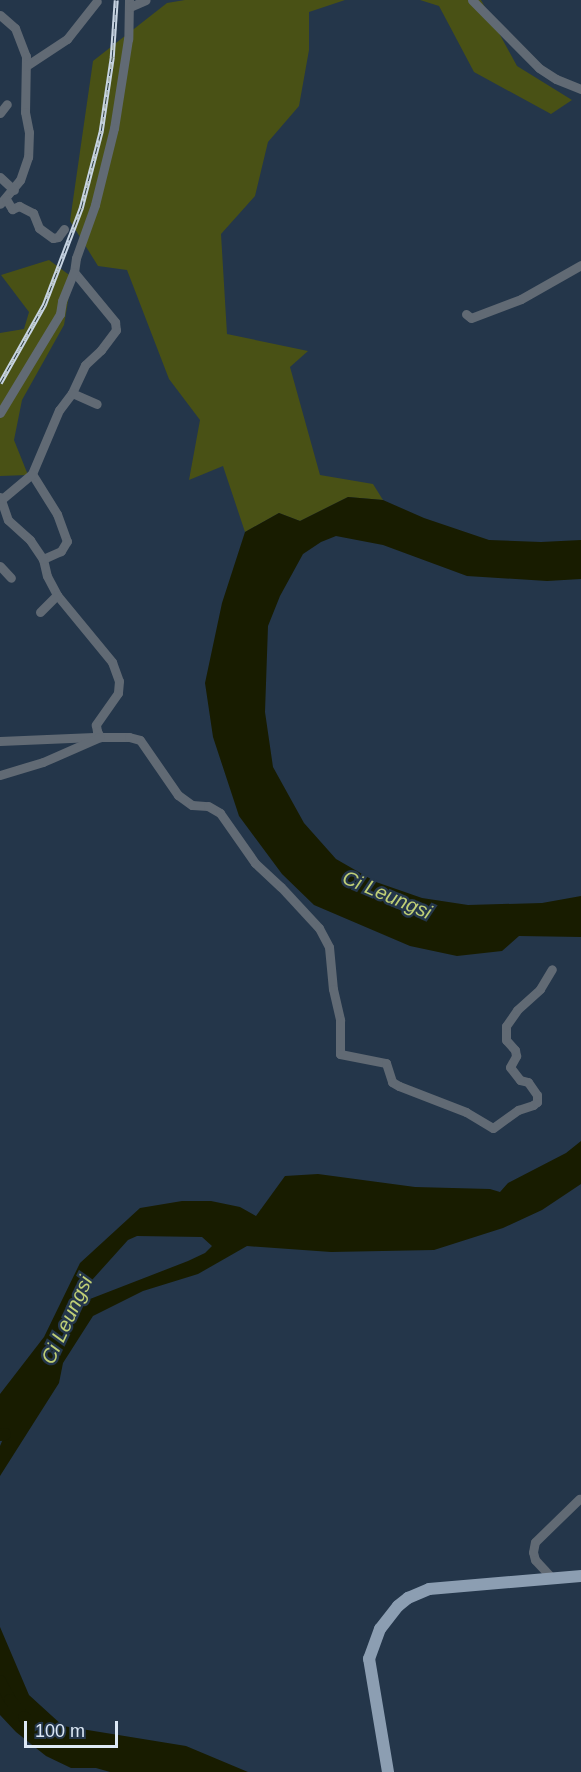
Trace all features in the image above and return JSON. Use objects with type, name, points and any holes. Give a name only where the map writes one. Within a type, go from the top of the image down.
[{"type":"main road","points":[[388,1772],[369,1659],[374,1641],[389,1616],[408,1598],[429,1589],[581,1576]]},
{"type":"street","points":[[0,413],[60,314],[62,301],[74,272],[76,258],[95,205],[114,128],[128,39],[129,3],[146,0]]},
{"type":"street","points":[[472,0],[539,68],[556,79],[581,89]]},
{"type":"street","points":[[26,66],[67,39],[97,1]]},
{"type":"street","points":[[0,15],[18,35],[26,56],[28,157],[14,190],[3,202],[12,208],[19,206],[33,213],[39,228],[53,238],[58,237],[64,229]]},
{"type":"street","points":[[0,112],[7,104]]},
{"type":"street","points":[[0,177],[14,190]]},
{"type":"street","points":[[466,314],[471,318],[520,299],[581,265]]},
{"type":"street","points":[[74,272],[117,326],[115,333],[85,365],[72,393],[59,410],[32,474],[1,501],[8,520],[30,540],[43,559],[57,595],[115,667],[119,681],[118,693],[96,725],[100,736]]},
{"type":"street","points":[[72,393],[97,404]]},
{"type":"street","points":[[32,474],[57,514],[67,541],[61,550],[43,559]]},
{"type":"street","points":[[0,566],[11,578]]},
{"type":"street","points":[[40,612],[57,595]]},
{"type":"street","points":[[0,775],[43,762],[100,736]]},
{"type":"street","points":[[0,741],[100,736],[129,737],[140,740],[178,795],[192,805],[208,806],[220,813],[255,863],[319,928],[329,947],[333,989],[340,1020],[340,1053],[343,1056],[386,1063],[392,1082],[466,1112],[493,1128],[518,1110],[537,1102],[537,1095],[528,1082],[520,1080],[510,1067],[516,1056],[515,1050],[506,1040],[506,1026],[511,1017],[540,989],[552,969]]},
{"type":"street","points":[[551,1577],[535,1560],[532,1552],[535,1542],[579,1499]]},
{"type":"green space","points":[[185,0],[345,0],[309,12],[309,50],[299,106],[268,142],[255,196],[221,234],[227,334],[308,351],[290,367],[320,475],[373,484],[383,500],[348,497],[300,521],[279,513],[245,532],[223,466],[189,480],[200,420],[169,379],[127,270],[98,266],[70,221],[93,61],[167,3]]},
{"type":"green space","points":[[420,0],[481,0],[517,66],[572,100],[551,114],[474,72],[439,6]]},
{"type":"green space","points":[[49,260],[72,277],[64,325],[22,400],[14,440],[28,475],[0,476],[0,333],[24,329],[29,312],[1,275]]},
{"type":"water","points":[[348,497],[383,500],[424,518],[489,540],[541,542],[581,540],[581,579],[547,581],[467,576],[383,545],[336,536],[321,542],[303,554],[280,596],[268,626],[265,712],[273,767],[304,823],[336,859],[376,882],[422,898],[468,905],[542,903],[581,896],[581,937],[519,936],[502,951],[457,956],[410,946],[314,905],[282,874],[239,816],[213,737],[205,683],[222,603],[245,532],[279,513],[300,521]]},
{"type":"water","points":[[581,1141],[581,1184],[542,1210],[503,1228],[434,1250],[331,1252],[247,1246],[198,1274],[143,1291],[93,1316],[63,1363],[59,1383],[0,1476],[0,1446],[5,1434],[0,1435],[0,1394],[44,1337],[80,1263],[140,1208],[182,1201],[211,1201],[240,1207],[256,1216],[285,1176],[318,1174],[415,1187],[490,1189],[500,1192],[508,1183],[566,1153]],"holes":[[[137,1236],[202,1237],[212,1246],[205,1253],[90,1299],[87,1289],[92,1280],[128,1240]]]},
{"type":"water","points":[[0,1627],[29,1695],[63,1726],[186,1746],[248,1772],[110,1772],[96,1768],[71,1768],[46,1756],[16,1732],[0,1715]]},
{"type":"waterway","name":"Ci Leungsi","points":[[0,1435],[5,1434]]},
{"type":"waterway","name":"Ci Leungsi","points":[[0,1681],[10,1700],[24,1717],[46,1738],[60,1744]]},
{"type":"railway","points":[[0,383],[44,305],[81,208],[101,131],[112,57],[116,0]]}]
